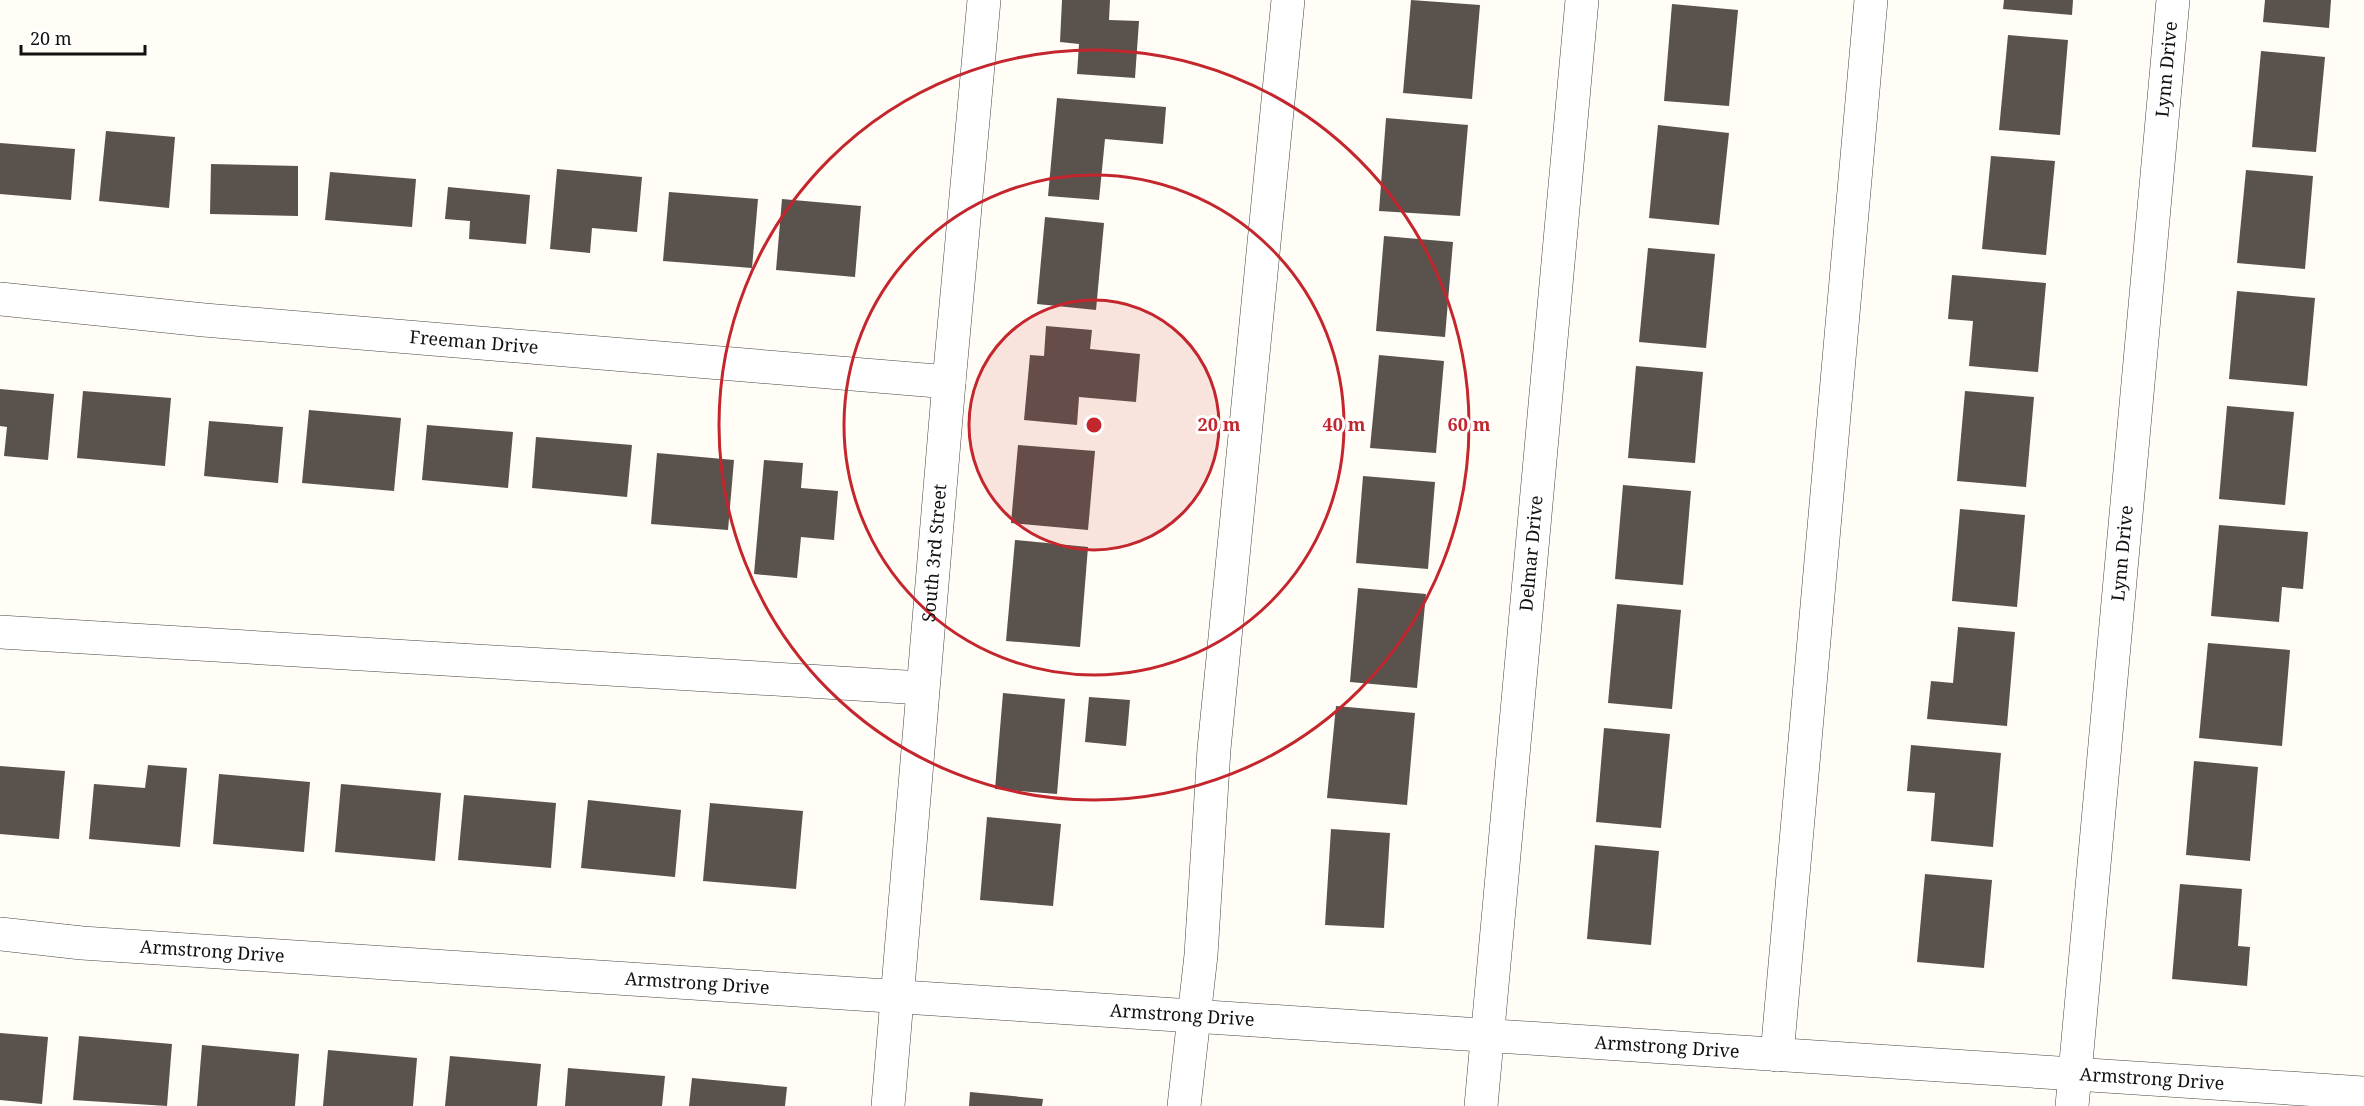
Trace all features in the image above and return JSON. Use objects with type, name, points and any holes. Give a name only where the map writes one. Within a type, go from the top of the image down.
[{"type":"street","name":"South 3rd Street","points":[[888,1106],[922,688],[984,0]]},
{"type":"street","points":[[1184,1106],[1201,955],[1214,749],[1288,0]]},
{"type":"street","name":"Delmar Drive","points":[[1481,1106],[1582,0]]},
{"type":"street","points":[[1777,1054],[1871,0]]},
{"type":"street","name":"Lynn Drive","points":[[2074,1090],[2173,0]]},
{"type":"street","name":"Freeman Drive","points":[[0,299],[228,322],[949,382]]},
{"type":"street","points":[[0,632],[922,688]]},
{"type":"street","name":"Armstrong Drive","points":[[0,934],[94,944],[1194,1018],[1777,1054],[2074,1090],[2364,1094]]},
{"type":"building","points":[[1062,0],[1110,0],[1109,20],[1139,21],[1135,78],[1077,74],[1079,44],[1060,42]]},
{"type":"building","points":[[1411,0],[1480,5],[1472,99],[1403,93]]},
{"type":"building","points":[[2004,0],[2073,0],[2072,15],[2003,9]]},
{"type":"building","points":[[2265,0],[2331,0],[2329,28],[2263,22]]},
{"type":"building","points":[[1672,4],[1738,10],[1729,106],[1664,101]]},
{"type":"building","points":[[2008,35],[2068,40],[2060,135],[1999,130]]},
{"type":"building","points":[[2261,51],[2325,57],[2316,152],[2252,147]]},
{"type":"building","points":[[1057,98],[1166,107],[1163,144],[1105,139],[1099,200],[1048,196]]},
{"type":"building","points":[[1386,118],[1468,125],[1460,216],[1379,211]]},
{"type":"building","points":[[1658,125],[1729,133],[1719,225],[1649,218]]},
{"type":"building","points":[[106,131],[175,137],[169,208],[99,201]]},
{"type":"building","points":[[0,143],[75,149],[71,200],[0,194]]},
{"type":"building","points":[[1991,156],[2055,161],[2046,255],[1982,249]]},
{"type":"building","points":[[211,164],[298,166],[298,216],[210,214]]},
{"type":"building","points":[[557,169],[642,177],[637,232],[592,228],[590,253],[550,249]]},
{"type":"building","points":[[2246,170],[2313,176],[2305,269],[2237,263]]},
{"type":"building","points":[[330,172],[416,179],[412,227],[325,220]]},
{"type":"building","points":[[448,187],[530,195],[526,244],[469,239],[470,221],[445,219]]},
{"type":"building","points":[[669,192],[758,199],[752,268],[663,261]]},
{"type":"building","points":[[782,199],[861,206],[855,277],[776,270]]},
{"type":"building","points":[[1045,217],[1104,223],[1096,310],[1037,304]]},
{"type":"building","points":[[1384,236],[1453,242],[1445,337],[1376,331]]},
{"type":"building","points":[[1648,248],[1715,254],[1706,348],[1639,342]]},
{"type":"building","points":[[1952,275],[2046,283],[2038,372],[1969,366],[1973,321],[1948,319]]},
{"type":"building","points":[[2237,291],[2315,298],[2307,386],[2229,379]]},
{"type":"building","points":[[1046,326],[1092,330],[1090,349],[1140,354],[1136,402],[1079,397],[1077,425],[1024,420],[1030,355],[1044,356]]},
{"type":"building","points":[[1379,355],[1444,361],[1436,453],[1370,448]]},
{"type":"building","points":[[1636,366],[1703,372],[1695,463],[1628,458]]},
{"type":"building","points":[[0,389],[54,394],[48,460],[4,456],[7,427],[0,426]]},
{"type":"building","points":[[83,391],[171,398],[165,466],[77,458]]},
{"type":"building","points":[[1965,391],[2034,397],[2026,487],[1957,481]]},
{"type":"building","points":[[2227,406],[2294,412],[2285,505],[2219,499]]},
{"type":"building","points":[[309,410],[401,418],[394,491],[302,483]]},
{"type":"building","points":[[209,421],[283,427],[278,483],[204,476]]},
{"type":"building","points":[[427,425],[513,432],[508,488],[422,480]]},
{"type":"building","points":[[536,437],[632,445],[627,497],[532,488]]},
{"type":"building","points":[[1018,445],[1095,451],[1088,530],[1011,523]]},
{"type":"building","points":[[657,453],[734,460],[728,530],[651,524]]},
{"type":"building","points":[[764,460],[803,463],[801,488],[838,491],[834,540],[801,537],[797,578],[754,574]]},
{"type":"building","points":[[1363,476],[1435,482],[1428,569],[1356,563]]},
{"type":"building","points":[[1623,485],[1691,491],[1683,585],[1615,579]]},
{"type":"building","points":[[1960,509],[2025,515],[2017,607],[1952,601]]},
{"type":"building","points":[[2219,525],[2308,532],[2303,589],[2282,587],[2279,622],[2211,616]]},
{"type":"building","points":[[1015,540],[1088,547],[1080,647],[1006,641]]},
{"type":"building","points":[[1358,588],[1426,594],[1417,688],[1350,682]]},
{"type":"building","points":[[1617,604],[1681,610],[1672,709],[1608,703]]},
{"type":"building","points":[[1958,627],[2015,632],[2007,726],[1927,719],[1931,681],[1953,683]]},
{"type":"building","points":[[2208,643],[2290,650],[2282,746],[2199,738]]},
{"type":"building","points":[[1003,693],[1065,699],[1057,794],[995,789]]},
{"type":"building","points":[[1089,697],[1130,700],[1126,746],[1085,742]]},
{"type":"building","points":[[1336,706],[1415,713],[1407,805],[1327,798]]},
{"type":"building","points":[[1604,728],[1670,734],[1661,828],[1596,822]]},
{"type":"building","points":[[1911,745],[2001,753],[1993,847],[1931,841],[1935,793],[1907,791]]},
{"type":"building","points":[[2194,761],[2258,767],[2250,861],[2186,855]]},
{"type":"building","points":[[148,765],[187,768],[180,847],[89,839],[94,784],[145,788]]},
{"type":"building","points":[[0,766],[65,771],[59,839],[0,834]]},
{"type":"building","points":[[219,774],[310,782],[304,852],[213,844]]},
{"type":"building","points":[[341,784],[441,793],[435,861],[335,852]]},
{"type":"building","points":[[464,795],[556,803],[551,868],[458,860]]},
{"type":"building","points":[[588,800],[681,810],[675,877],[581,868]]},
{"type":"building","points":[[710,803],[803,811],[796,889],[703,881]]},
{"type":"building","points":[[987,817],[1061,824],[1053,906],[980,900]]},
{"type":"building","points":[[1331,829],[1390,833],[1384,928],[1325,925]]},
{"type":"building","points":[[1595,845],[1659,851],[1651,945],[1587,939]]},
{"type":"building","points":[[1925,874],[1992,880],[1984,968],[1917,962]]},
{"type":"building","points":[[2180,884],[2242,889],[2238,946],[2250,947],[2247,986],[2172,979]]},
{"type":"building","points":[[0,1033],[48,1037],[42,1104],[0,1100]]},
{"type":"building","points":[[79,1036],[172,1044],[167,1106],[73,1100]]},
{"type":"building","points":[[202,1045],[299,1054],[295,1106],[197,1106]]},
{"type":"building","points":[[328,1050],[417,1058],[413,1106],[323,1106]]},
{"type":"building","points":[[450,1056],[541,1064],[537,1106],[445,1106]]},
{"type":"building","points":[[568,1068],[665,1076],[662,1106],[565,1106]]},
{"type":"building","points":[[692,1078],[787,1087],[785,1106],[689,1106]]},
{"type":"building","points":[[970,1092],[1043,1099],[1042,1106],[969,1106]]}]
